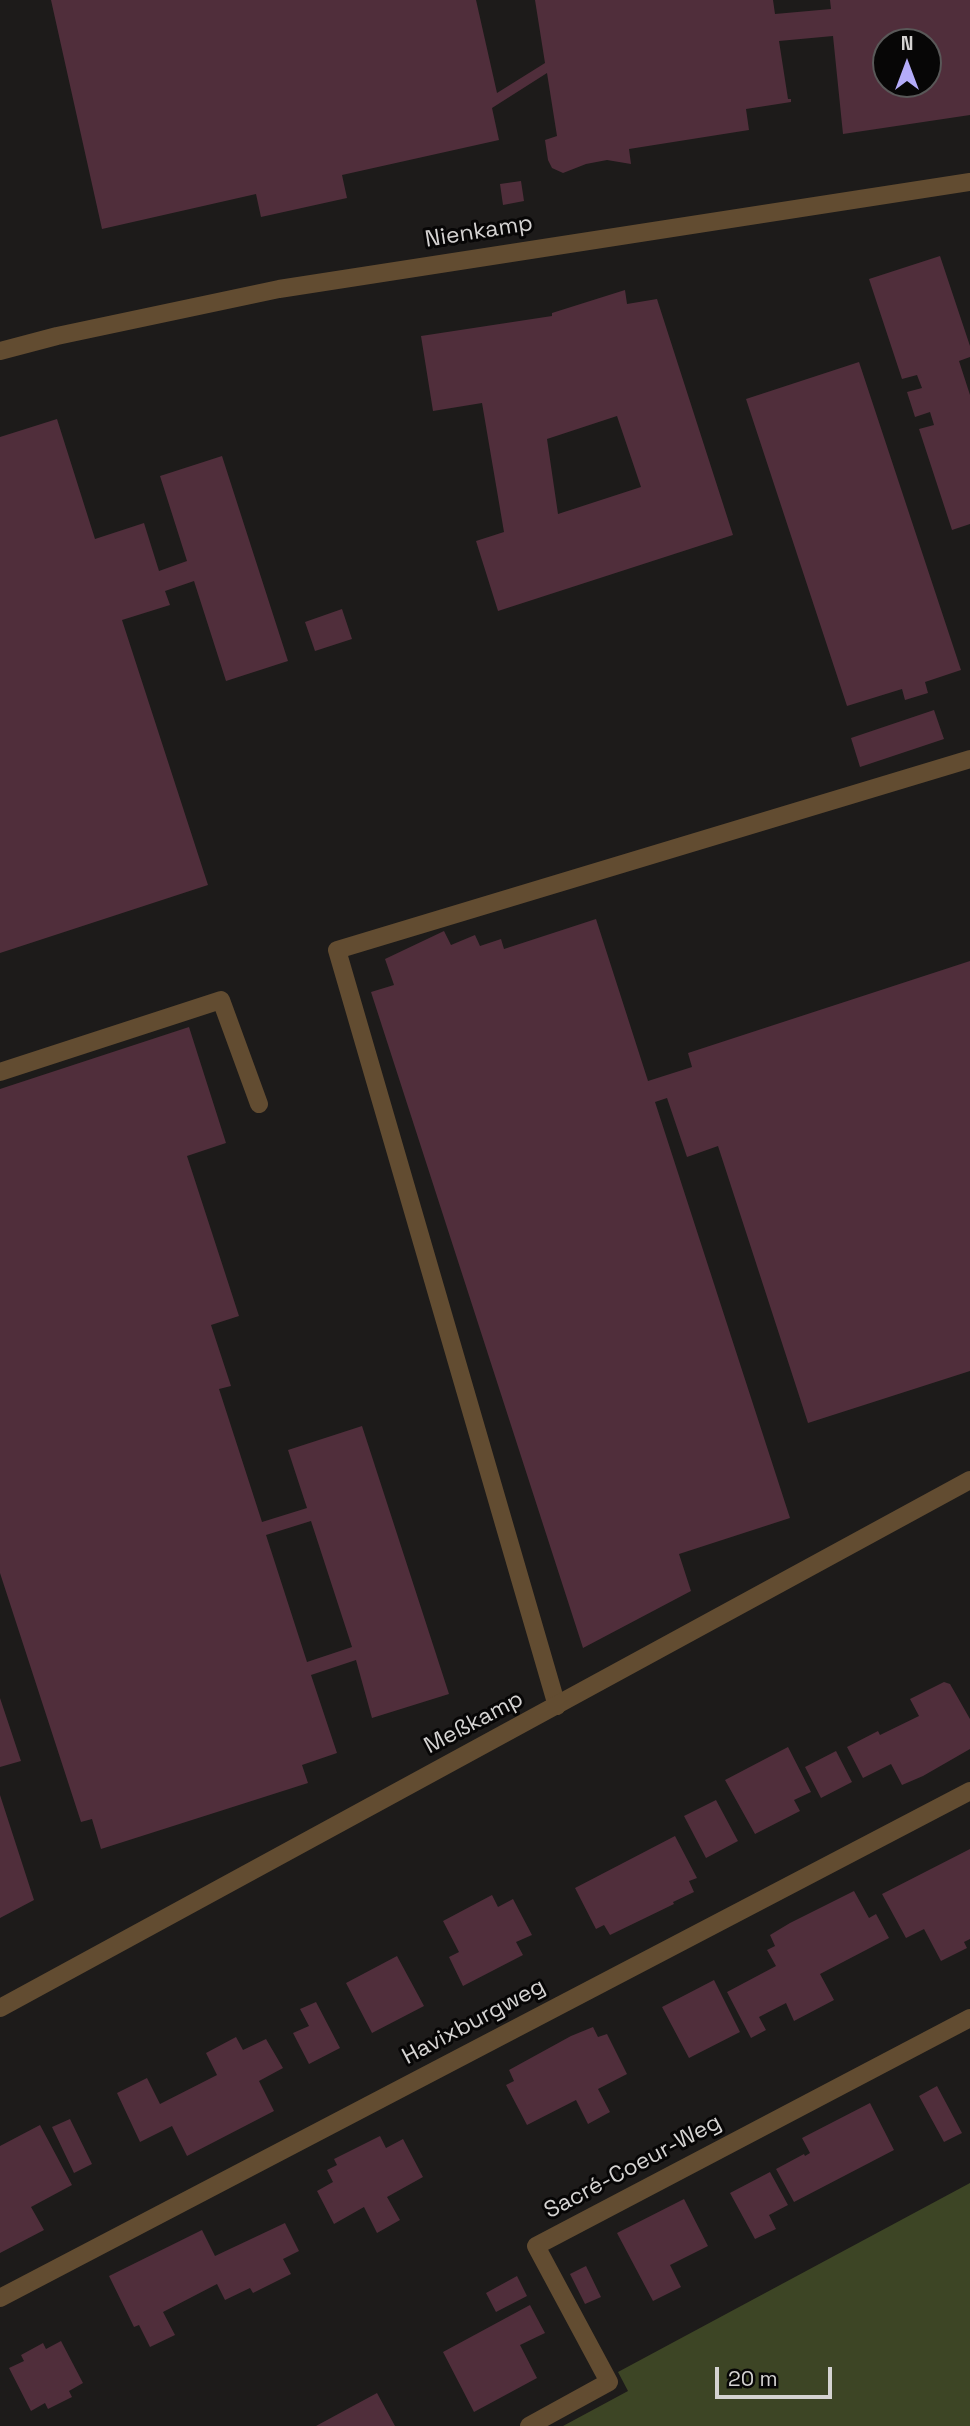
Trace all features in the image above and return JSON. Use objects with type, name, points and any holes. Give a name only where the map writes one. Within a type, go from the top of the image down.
[{"type":"street","name":"Nienkamp","points":[[0,351],[279,289],[970,182]]},
{"type":"street","points":[[558,1706],[337,950],[970,759]]},
{"type":"street","points":[[0,1072],[221,1000],[259,1104]]},
{"type":"street","name":"Meßkamp","points":[[0,2008],[970,1480]]},
{"type":"street","name":"Havixburgweg","points":[[0,2298],[970,1791]]},
{"type":"street","name":"Sacré-Coeur-Weg","points":[[529,2426],[608,2382],[536,2246],[970,2018]]},
{"type":"green space","points":[[970,2183],[970,2426],[563,2426],[628,2391],[618,2372]]},
{"type":"building","points":[[51,0],[476,0],[497,93],[545,63],[535,0],[773,0],[775,14],[831,9],[830,0],[970,0],[970,115],[843,134],[833,36],[779,41],[788,99],[791,99],[791,102],[746,109],[749,130],[629,149],[631,164],[607,160],[586,164],[563,173],[552,168],[548,160],[545,140],[557,136],[547,73],[492,108],[499,140],[342,175],[347,198],[261,217],[256,194],[102,229]]},
{"type":"building","points":[[521,181],[524,201],[503,205],[500,184]]},
{"type":"building","points":[[940,256],[970,346],[970,357],[959,361],[970,395],[970,524],[952,530],[919,429],[934,425],[930,412],[915,417],[907,392],[922,388],[917,375],[902,379],[869,279]]},
{"type":"building","points":[[625,290],[627,304],[657,299],[733,535],[498,611],[476,541],[504,532],[482,403],[433,411],[421,336],[552,316],[552,313]],"holes":[[[617,416],[641,487],[558,514],[547,439]]]},
{"type":"building","points":[[859,362],[961,670],[925,682],[928,693],[905,700],[902,689],[847,706],[746,399]]},
{"type":"building","points":[[57,419],[95,539],[144,523],[159,571],[187,561],[160,476],[222,456],[288,661],[226,681],[194,581],[165,591],[170,605],[122,620],[208,885],[0,953],[0,437]]},
{"type":"building","points":[[342,609],[352,639],[315,651],[305,622]]},
{"type":"building","points":[[934,710],[944,739],[860,767],[851,738]]},
{"type":"building","points":[[596,919],[648,1081],[692,1067],[688,1053],[970,961],[970,1371],[808,1423],[718,1146],[687,1157],[667,1098],[655,1102],[790,1518],[679,1554],[691,1591],[583,1648],[371,992],[394,985],[385,959],[444,931],[451,945],[475,935],[480,946],[501,939],[504,949]]},
{"type":"building","points":[[189,1027],[226,1143],[187,1156],[239,1316],[211,1325],[231,1386],[219,1389],[262,1522],[307,1508],[288,1450],[362,1426],[449,1694],[372,1718],[356,1660],[311,1675],[337,1753],[302,1765],[308,1783],[101,1849],[92,1819],[81,1822],[0,1573],[0,1089]],"holes":[[[311,1521],[352,1647],[307,1662],[266,1535]]]},
{"type":"building","points":[[944,1682],[950,1684],[970,1719],[970,1749],[902,1785],[891,1764],[863,1778],[847,1747],[878,1731],[880,1735],[919,1716],[910,1699]]},
{"type":"building","points":[[0,1698],[21,1761],[0,1767]]},
{"type":"building","points":[[788,1747],[811,1792],[794,1800],[800,1811],[755,1834],[725,1780]]},
{"type":"building","points":[[836,1751],[852,1782],[821,1798],[805,1767]]},
{"type":"building","points":[[0,1795],[34,1900],[0,1918]]},
{"type":"building","points":[[716,1800],[738,1841],[706,1858],[684,1816]]},
{"type":"building","points":[[675,1836],[697,1878],[689,1881],[694,1892],[610,1935],[604,1925],[596,1929],[575,1888]]},
{"type":"building","points":[[970,1849],[970,1939],[964,1942],[967,1948],[941,1961],[924,1929],[906,1938],[882,1894]]},
{"type":"building","points":[[854,1891],[869,1918],[876,1914],[889,1938],[820,1974],[834,2000],[794,2021],[786,2003],[759,2017],[766,2030],[751,2038],[727,1992],[776,1966],[767,1950],[775,1946],[770,1935]]},
{"type":"building","points":[[492,1895],[498,1907],[513,1899],[532,1935],[516,1942],[523,1955],[463,1986],[449,1957],[459,1952],[443,1921]]},
{"type":"building","points":[[397,1956],[424,2006],[372,2033],[346,1983]]},
{"type":"building","points":[[714,1980],[740,2032],[689,2058],[662,2007]]},
{"type":"building","points":[[316,2002],[340,2048],[309,2064],[293,2033],[309,2026],[300,2009]]},
{"type":"building","points":[[593,2027],[598,2037],[607,2034],[627,2074],[598,2089],[610,2112],[588,2124],[576,2100],[527,2125],[506,2085],[514,2081],[509,2070]]},
{"type":"building","points":[[236,2037],[243,2050],[266,2039],[283,2068],[259,2081],[274,2111],[187,2156],[172,2126],[140,2142],[117,2093],[147,2078],[160,2104],[217,2075],[206,2053]]},
{"type":"building","points":[[937,2086],[962,2133],[944,2142],[919,2096]]},
{"type":"building","points":[[870,2103],[894,2150],[794,2202],[776,2169],[810,2153],[802,2138]]},
{"type":"building","points":[[70,2119],[92,2164],[74,2173],[52,2127]]},
{"type":"building","points":[[40,2125],[72,2185],[31,2207],[44,2230],[0,2253],[0,2146]]},
{"type":"building","points":[[380,2136],[386,2148],[403,2139],[423,2177],[387,2197],[400,2220],[377,2233],[364,2207],[334,2224],[317,2191],[333,2182],[327,2170],[337,2165],[334,2159]]},
{"type":"building","points":[[770,2172],[788,2205],[769,2215],[776,2229],[755,2239],[730,2193]]},
{"type":"building","points":[[684,2199],[708,2246],[670,2265],[681,2287],[653,2301],[617,2233]]},
{"type":"building","points":[[285,2223],[299,2251],[283,2259],[291,2274],[253,2293],[250,2288],[225,2300],[217,2284],[163,2312],[175,2335],[150,2347],[139,2325],[134,2327],[109,2276],[202,2230],[215,2256]]},
{"type":"building","points":[[586,2266],[601,2297],[585,2304],[570,2274]]},
{"type":"building","points":[[517,2276],[527,2296],[496,2312],[486,2293]]},
{"type":"building","points":[[530,2305],[545,2333],[520,2345],[537,2378],[474,2412],[443,2352]]},
{"type":"building","points":[[61,2341],[83,2383],[69,2391],[72,2397],[48,2409],[45,2403],[31,2411],[9,2368],[24,2361],[21,2355],[43,2343],[46,2349]]},
{"type":"building","points":[[377,2393],[395,2426],[316,2426]]}]
